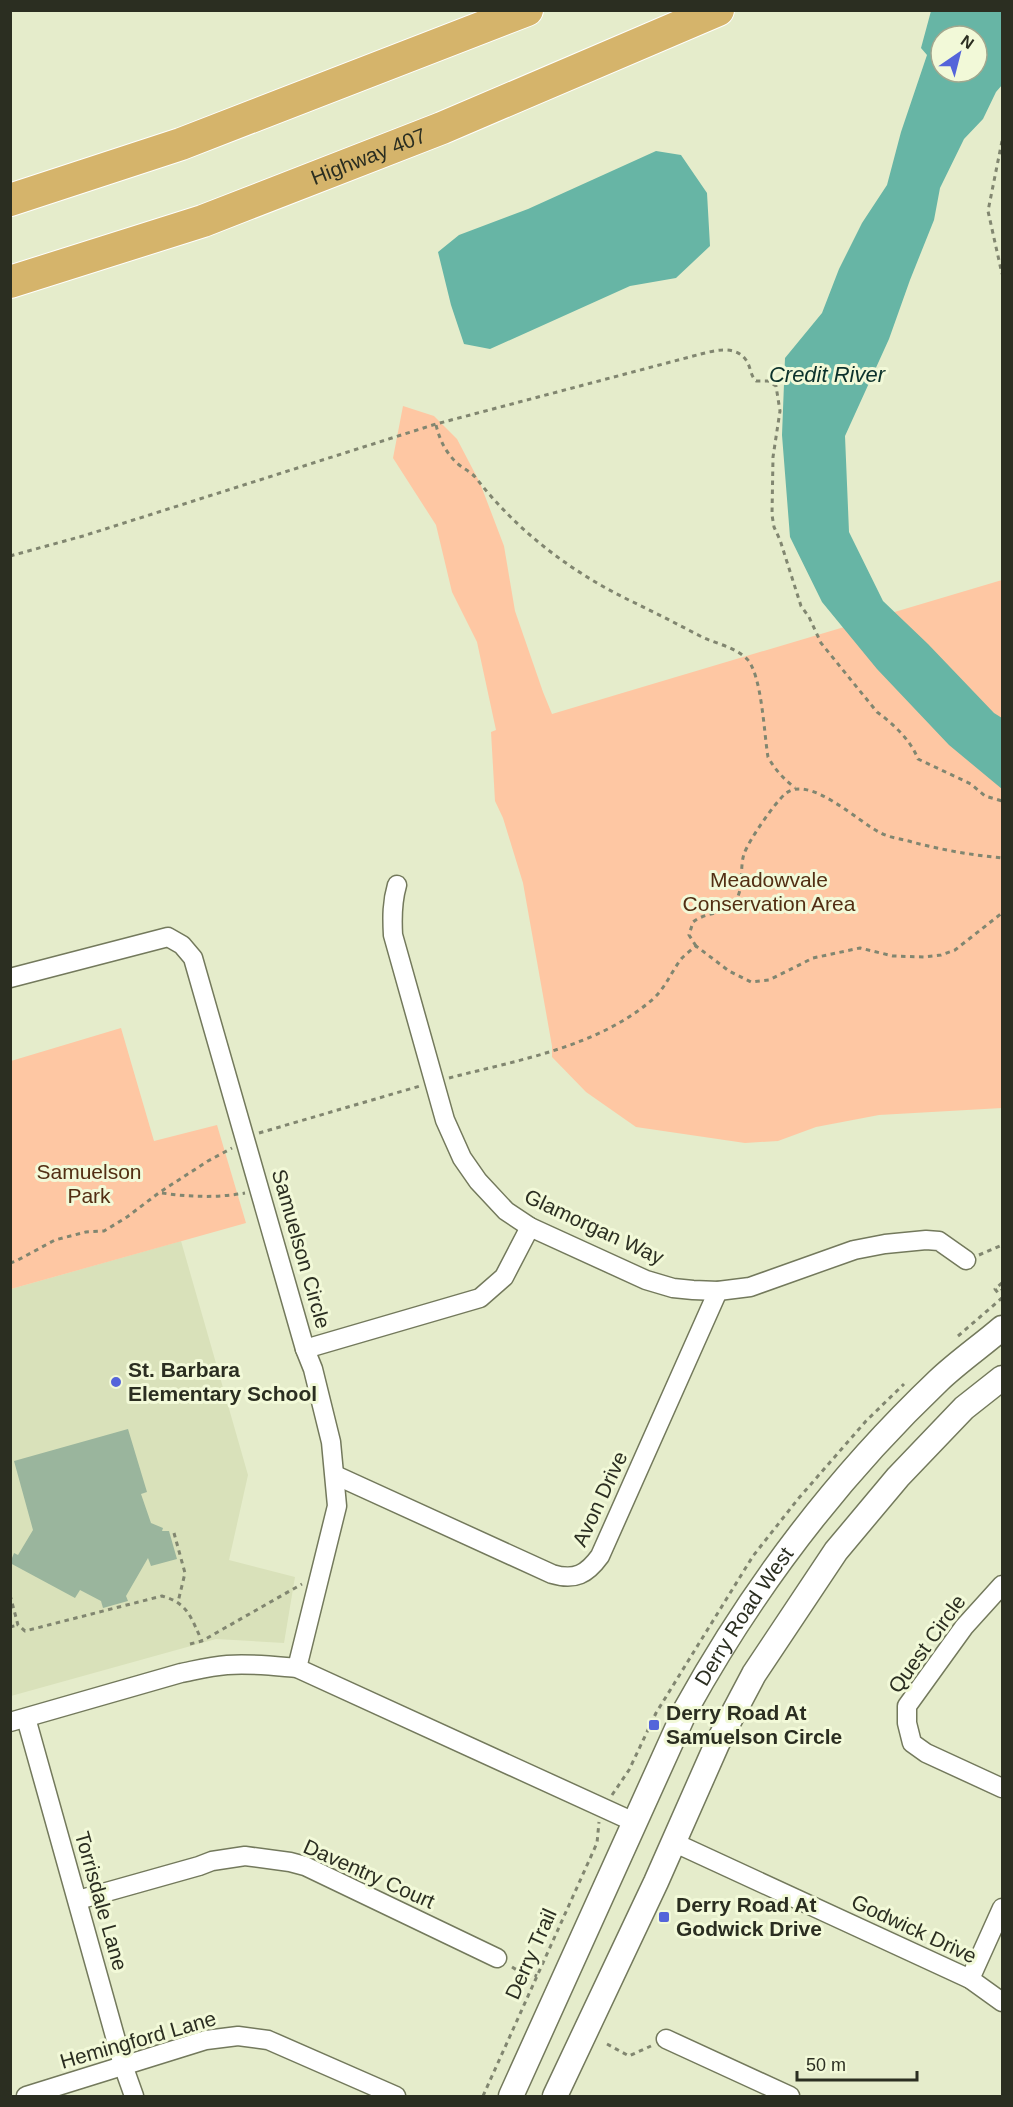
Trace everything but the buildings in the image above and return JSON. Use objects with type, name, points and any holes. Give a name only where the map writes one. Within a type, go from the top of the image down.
[{"type":"highway","points":[[10,200],[181,144],[527,10]]},
{"type":"highway","name":"Highway 407","points":[[10,282],[203,221],[442,128],[718,10]]},
{"type":"main road","name":"Derry Road West","points":[[511,2097],[686,1709],[717,1652],[807,1525],[873,1446],[941,1378],[1002,1328]]},
{"type":"main road","name":"Derry Road West","points":[[555,2097],[717,1744],[754,1674],[836,1551],[898,1477],[964,1408],[1002,1378]]},
{"type":"street","name":"Glamorgan Way","points":[[397,885],[393,899],[393,935],[445,1120],[462,1158],[478,1181],[506,1211],[530,1227],[646,1280],[673,1288],[718,1291],[742,1289],[765,1283],[854,1250],[926,1240],[939,1241],[966,1260]]},
{"type":"street","name":"Samuelson Circle","points":[[10,978],[168,937],[182,945],[194,958],[305,1349],[313,1369],[331,1442],[337,1506],[297,1668]]},
{"type":"street","points":[[305,1349],[480,1298],[508,1271],[530,1227]]},
{"type":"street","name":"Avon Drive","points":[[334,1475],[552,1574],[564,1577],[580,1576],[592,1567],[600,1556],[718,1291]]},
{"type":"street","name":"Quest Circle","points":[[1002,1585],[964,1627],[907,1706],[906,1715],[912,1743],[926,1753],[1002,1788]]},
{"type":"street","points":[[18,1720],[200,1669],[237,1665],[297,1668],[634,1822]]},
{"type":"street","name":"Torrisdale Lane","points":[[18,1720],[78,1900],[123,2065],[134,2097]]},
{"type":"street","name":"Godwick Drive","points":[[673,1842],[970,1979],[1002,2002]]},
{"type":"street","name":"Daventry Court","points":[[78,1900],[212,1861],[245,1856],[259,1857],[305,1866],[497,1958]]},
{"type":"street","points":[[970,1979],[1002,1908]]},
{"type":"street","name":"Hemingford Lane","points":[[26,2097],[206,2040],[247,2037],[277,2044],[396,2097]]},
{"type":"street","points":[[666,2039],[790,2097]]},
{"type":"path","points":[[1002,141],[988,211],[1002,274]]},
{"type":"path","points":[[10,556],[83,536],[436,424],[697,355],[729,350],[746,360],[756,381],[768,381],[776,386],[780,411],[772,457],[774,527],[801,606],[809,617],[821,643],[877,712],[888,720],[913,747],[918,759],[971,784],[985,796],[1002,801]]},
{"type":"path","points":[[436,424],[447,453],[474,475],[498,505],[555,555],[609,589],[746,658],[753,668],[757,685],[768,757],[773,767],[795,788]]},
{"type":"path","points":[[1002,858],[953,852],[882,834],[815,791],[802,787],[795,788],[783,795],[749,843],[743,856],[739,894],[734,903],[725,910],[704,915],[693,922],[689,935],[696,946],[729,971],[751,982],[769,980],[813,958],[860,948],[893,956],[941,955],[954,950],[1002,913]]},
{"type":"path","points":[[443,1080],[555,1050],[621,1022],[664,988],[683,957],[696,946]]},
{"type":"path","points":[[256,1134],[424,1085]]},
{"type":"path","points":[[10,1263],[16,1262],[55,1240],[86,1232],[104,1231],[208,1161],[238,1145]]},
{"type":"path","points":[[160,1192],[181,1196],[221,1196],[261,1189]]},
{"type":"path","points":[[966,1260],[1002,1245]]},
{"type":"path","points":[[1002,1283],[994,1290],[998,1293],[1002,1290]]},
{"type":"path","points":[[174,1533],[185,1573],[178,1602]]},
{"type":"path","points":[[190,1644],[202,1641],[320,1575]]},
{"type":"path","points":[[10,1595],[18,1625],[25,1631],[162,1596],[178,1602],[189,1613],[202,1641]]},
{"type":"path","points":[[10,1627],[18,1625]]},
{"type":"path","name":"Derry Trail","points":[[483,2097],[597,1842],[599,1822]]},
{"type":"path","points":[[497,1958],[525,1975],[527,1972],[537,1976]]},
{"type":"path","points":[[607,2044],[629,2056],[666,2039]]},
{"type":"shaded area","name":"St. Barbara Elementary School","points":[[181,1241],[248,1475],[229,1560],[295,1577],[284,1643],[216,1639],[11,1696],[11,1289]]},
{"type":"green space","name":"Meadowvale Conservation Area","points":[[403,406],[434,416],[457,439],[480,483],[504,546],[515,611],[552,714],[1002,580],[1002,1108],[879,1115],[816,1127],[778,1141],[745,1143],[636,1127],[586,1092],[552,1057],[552,1046],[523,883],[503,818],[495,801],[491,732],[496,730],[477,642],[452,592],[436,525],[393,458]]},
{"type":"green space","name":"Samuelson Park","points":[[121,1028],[154,1141],[217,1125],[246,1223],[11,1289],[11,1061]]},
{"type":"water","name":"Credit River","points":[[931,11],[1002,11],[1002,85],[996,92],[983,119],[964,139],[940,188],[934,220],[889,339],[845,436],[849,532],[883,601],[994,713],[1002,718],[1002,789],[949,745],[877,669],[822,602],[790,537],[782,435],[785,358],[822,313],[839,269],[862,223],[887,185],[901,132],[927,55],[921,48]]},
{"type":"water","points":[[656,151],[681,155],[707,193],[710,246],[676,278],[630,286],[490,349],[464,344],[451,305],[438,252],[459,235],[528,209]]},
{"type":"place","name":"St. Barbara Elementary School","points":[[116,1382]]},
{"type":"place","name":"Derry Road At Samuelson Circle","points":[[654,1725]]},
{"type":"place","name":"Derry Road At Godwick Drive","points":[[664,1917]]}]
